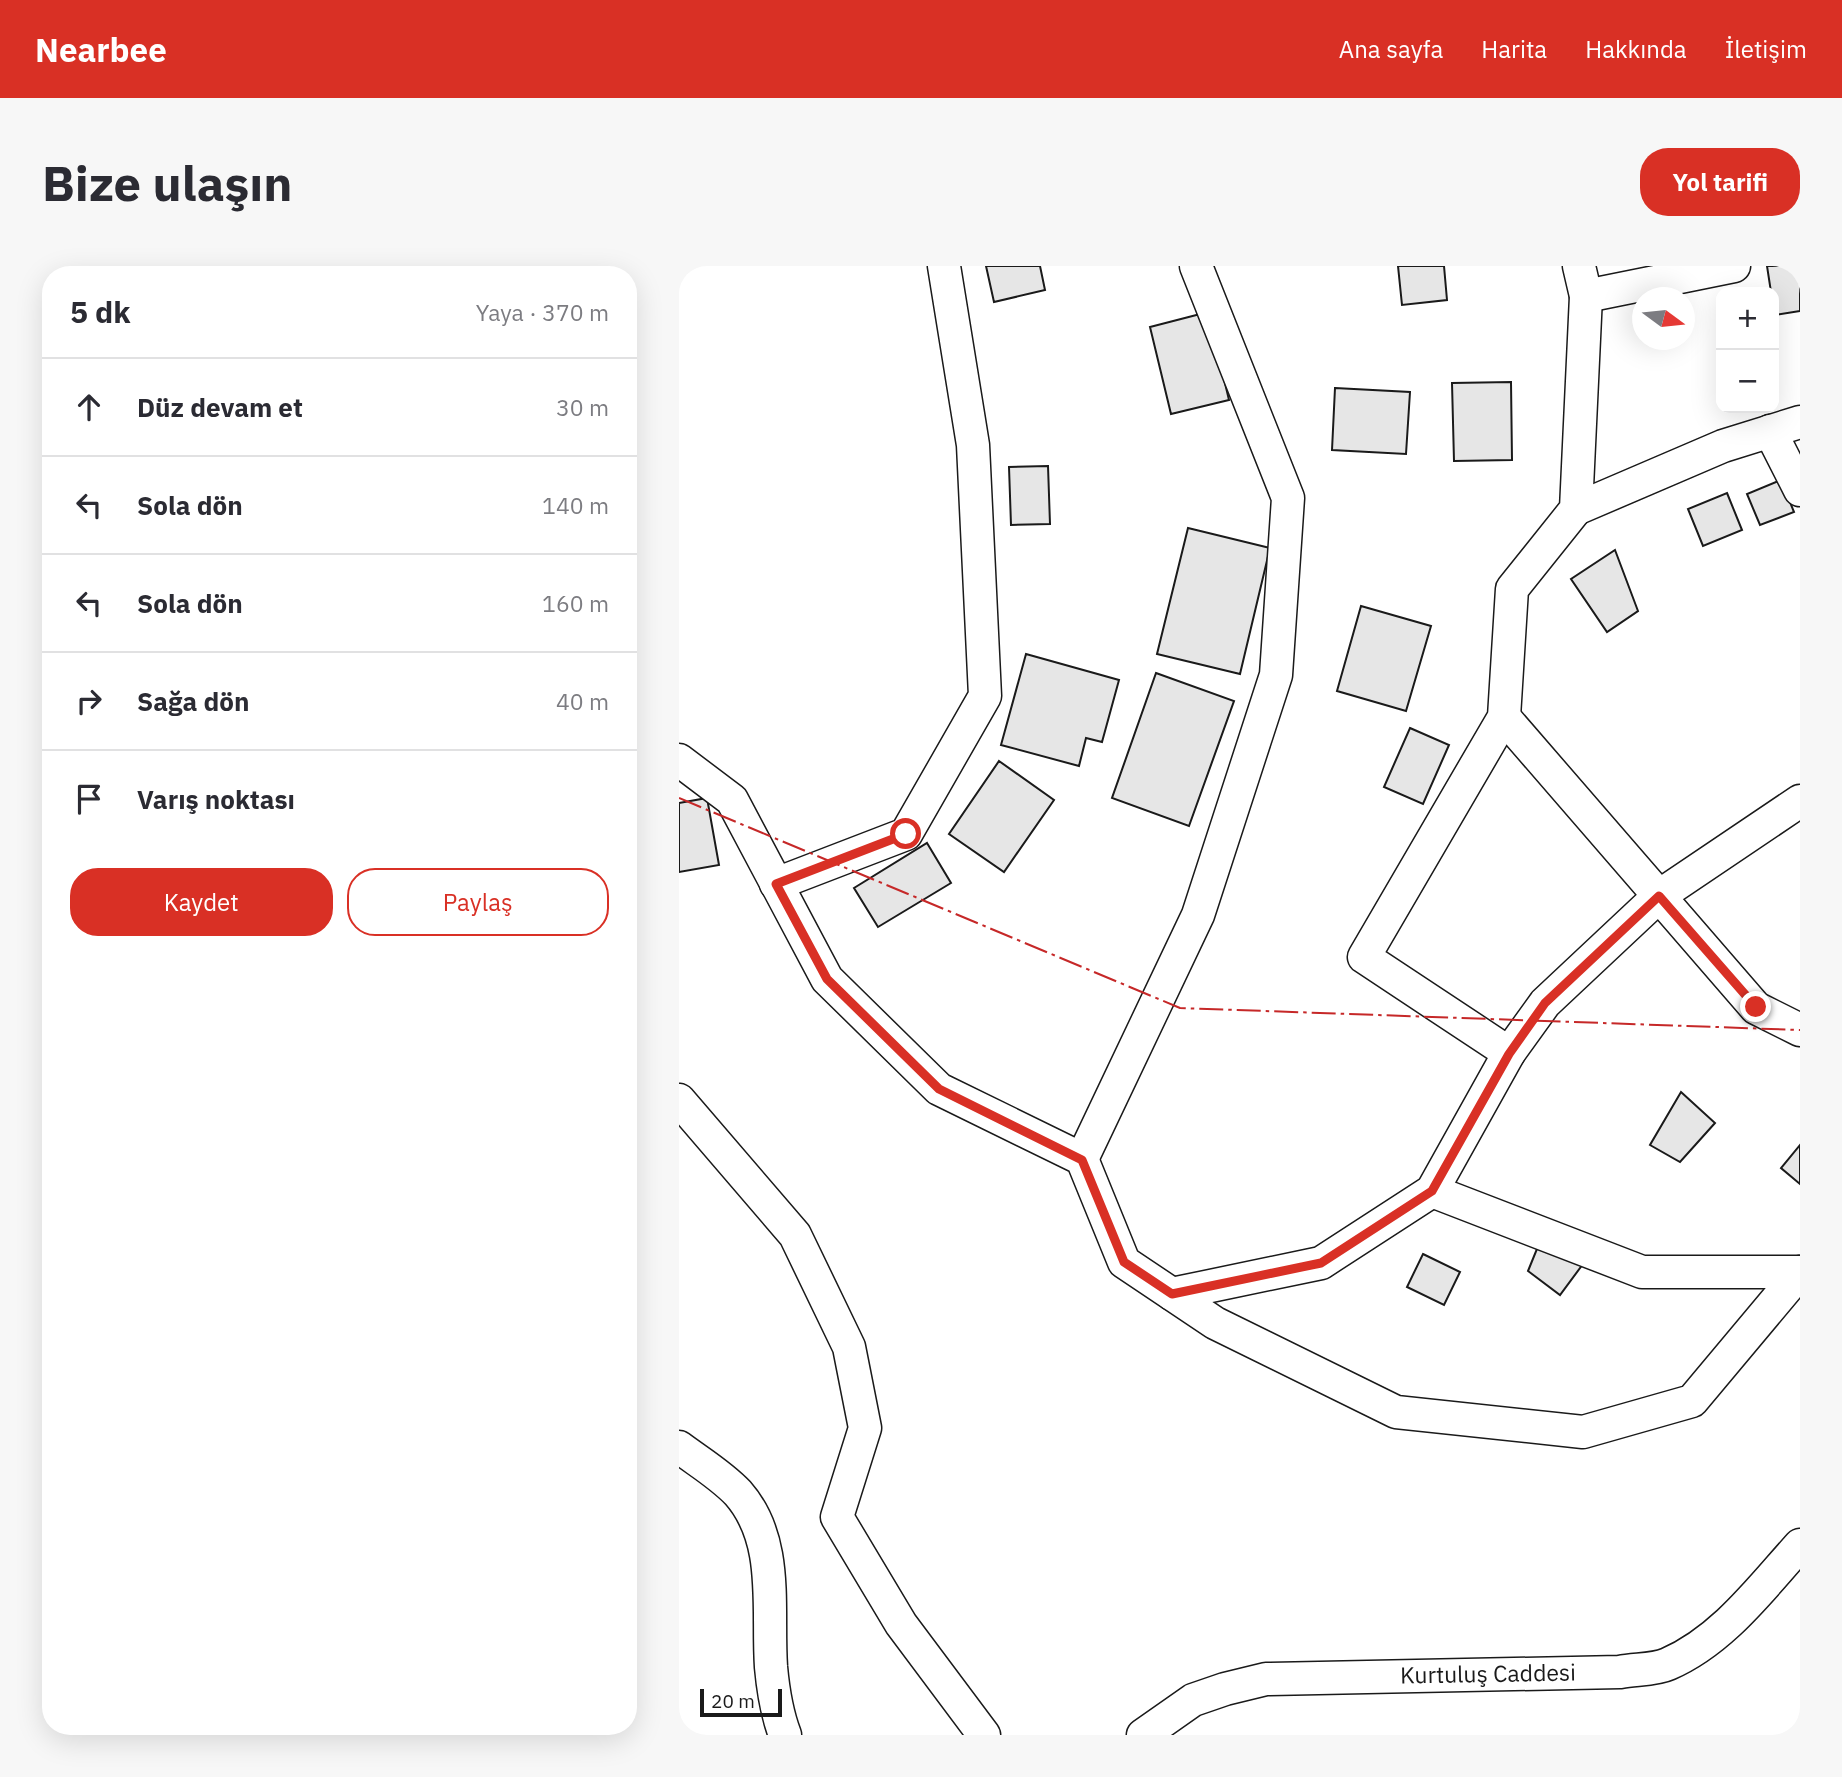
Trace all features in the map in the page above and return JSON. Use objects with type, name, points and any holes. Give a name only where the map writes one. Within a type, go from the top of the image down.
[{"type":"street","points":[[776,884],[906,834],[985,696],[973,445],[944,266]]},
{"type":"street","points":[[1082,1160],[1198,915],[1276,675],[1288,498],[1196,266]]},
{"type":"street","points":[[1576,509],[1582,281],[1734,266]]},
{"type":"street","points":[[1509,1054],[1364,957],[1504,717],[1512,589],[1576,509],[1723,446],[1800,422]]},
{"type":"street","points":[[1770,432],[1800,490]]},
{"type":"street","points":[[1504,717],[1756,1007],[1800,1030]]},
{"type":"street","points":[[679,760],[732,800],[827,979],[939,1089],[1082,1160],[1124,1262],[1215,1323],[1396,1412],[1583,1432],[1692,1401],[1800,1272]]},
{"type":"street","points":[[1172,1294],[1321,1263],[1432,1191],[1509,1054],[1545,1003],[1659,896],[1800,801]]},
{"type":"street","points":[[679,1100],[795,1235],[849,1347],[865,1428],[837,1517],[901,1624],[984,1735]]},
{"type":"street","points":[[1432,1191],[1642,1272],[1800,1272]]},
{"type":"street","points":[[679,1447],[737,1493],[747,1505],[761,1533],[766,1549],[769,1587],[771,1669],[780,1723],[785,1735]]},
{"type":"street","name":"Kurtuluş Caddesi","points":[[1143,1735],[1193,1700],[1266,1679],[1620,1672],[1666,1665],[1699,1647],[1736,1615],[1800,1545]]},
{"type":"building","points":[[986,266],[1040,266],[1045,290],[994,302]]},
{"type":"building","points":[[1398,266],[1444,266],[1447,300],[1402,305]]},
{"type":"building","points":[[1767,266],[1800,266],[1800,311],[1779,314],[1779,287],[1770,287]]},
{"type":"building","points":[[1208,312],[1229,400],[1171,414],[1150,327]]},
{"type":"building","points":[[1511,382],[1512,460],[1454,461],[1452,383]]},
{"type":"building","points":[[1335,388],[1410,392],[1406,454],[1332,450]]},
{"type":"building","points":[[1048,466],[1050,524],[1011,525],[1009,467]]},
{"type":"building","points":[[1781,480],[1794,512],[1760,525],[1747,494]]},
{"type":"building","points":[[1727,493],[1742,530],[1703,546],[1688,509]]},
{"type":"building","points":[[1188,528],[1270,548],[1240,674],[1157,654]]},
{"type":"building","points":[[1615,550],[1638,611],[1607,632],[1571,579]]},
{"type":"building","points":[[1361,606],[1431,626],[1406,711],[1337,691]]},
{"type":"building","points":[[1026,654],[1119,680],[1102,742],[1086,738],[1079,766],[1001,745]]},
{"type":"building","points":[[1156,673],[1234,701],[1189,826],[1112,798]]},
{"type":"building","points":[[1410,728],[1449,745],[1423,804],[1384,787]]},
{"type":"building","points":[[999,761],[1054,800],[1004,872],[949,834]]},
{"type":"building","points":[[707,798],[719,865],[679,872],[679,803]]},
{"type":"building","points":[[927,843],[951,883],[878,927],[854,888]]},
{"type":"building","points":[[1681,1092],[1715,1123],[1680,1162],[1650,1145]]},
{"type":"building","points":[[1800,1145],[1800,1184],[1781,1168]]},
{"type":"building","points":[[1543,1234],[1583,1264],[1560,1295],[1528,1271]]},
{"type":"building","points":[[1423,1254],[1460,1272],[1444,1305],[1407,1287]]},
{"type":"power","points":[[679,798],[1180,1008],[1800,1030]]},
{"type":"route","points":[[906,834],[776,884],[827,979],[939,1089],[1082,1160],[1124,1262],[1172,1294],[1321,1263],[1432,1191],[1509,1054],[1545,1003],[1659,896],[1756,1007]]}]
